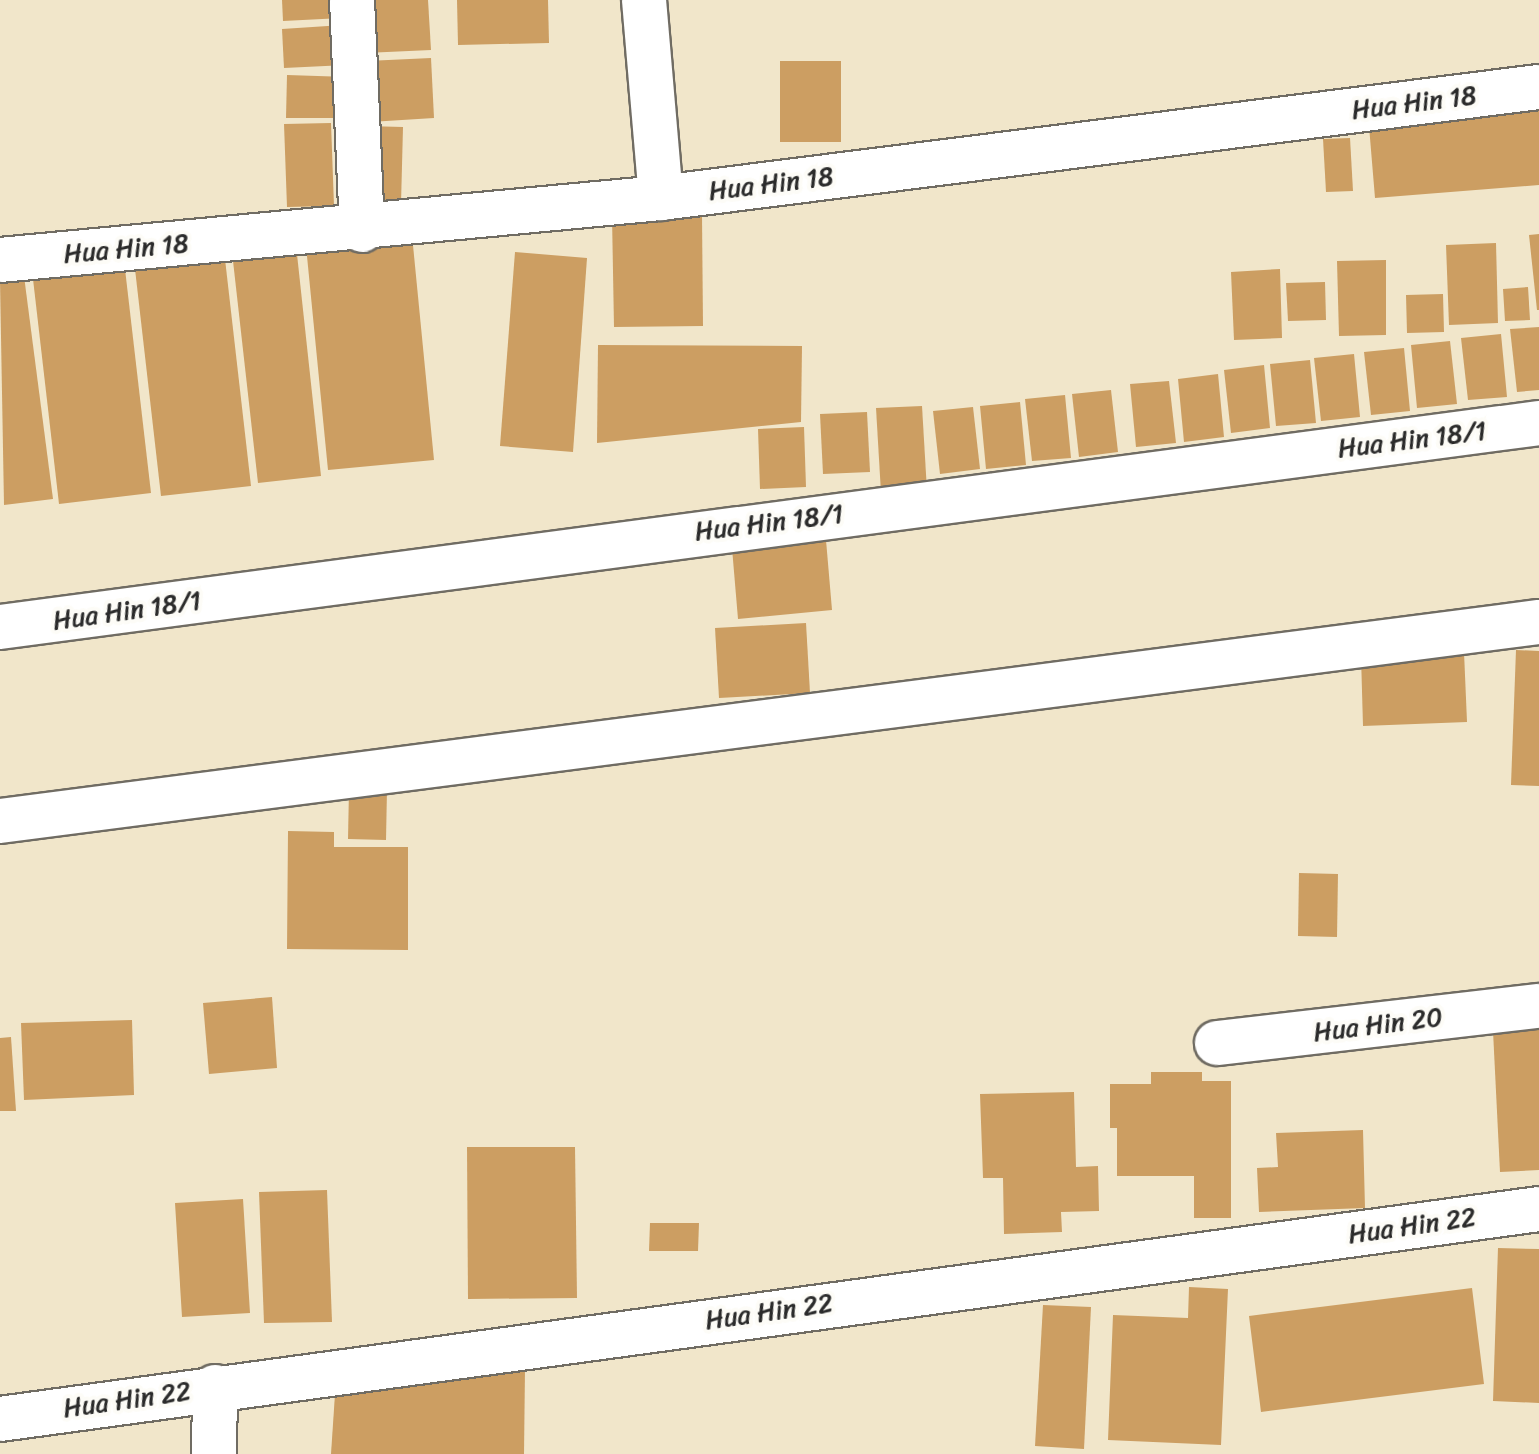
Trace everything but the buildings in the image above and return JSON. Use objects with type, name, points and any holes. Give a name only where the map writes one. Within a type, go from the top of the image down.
[{"type":"street","points":[[352,0],[362,230]]},
{"type":"street","points":[[644,0],[661,198]]},
{"type":"street","name":"Hua Hin 18","points":[[0,260],[362,230],[661,198],[1539,87]]},
{"type":"street","name":"Hua Hin 18/1","points":[[0,627],[1539,423]]},
{"type":"street","points":[[0,821],[1539,622]]},
{"type":"street","name":"Hua Hin 20","points":[[1217,1043],[1539,1006]]},
{"type":"street","name":"Hua Hin 22","points":[[0,1419],[215,1387],[1539,1209]]},
{"type":"street","points":[[214,1454],[215,1387]]}]
